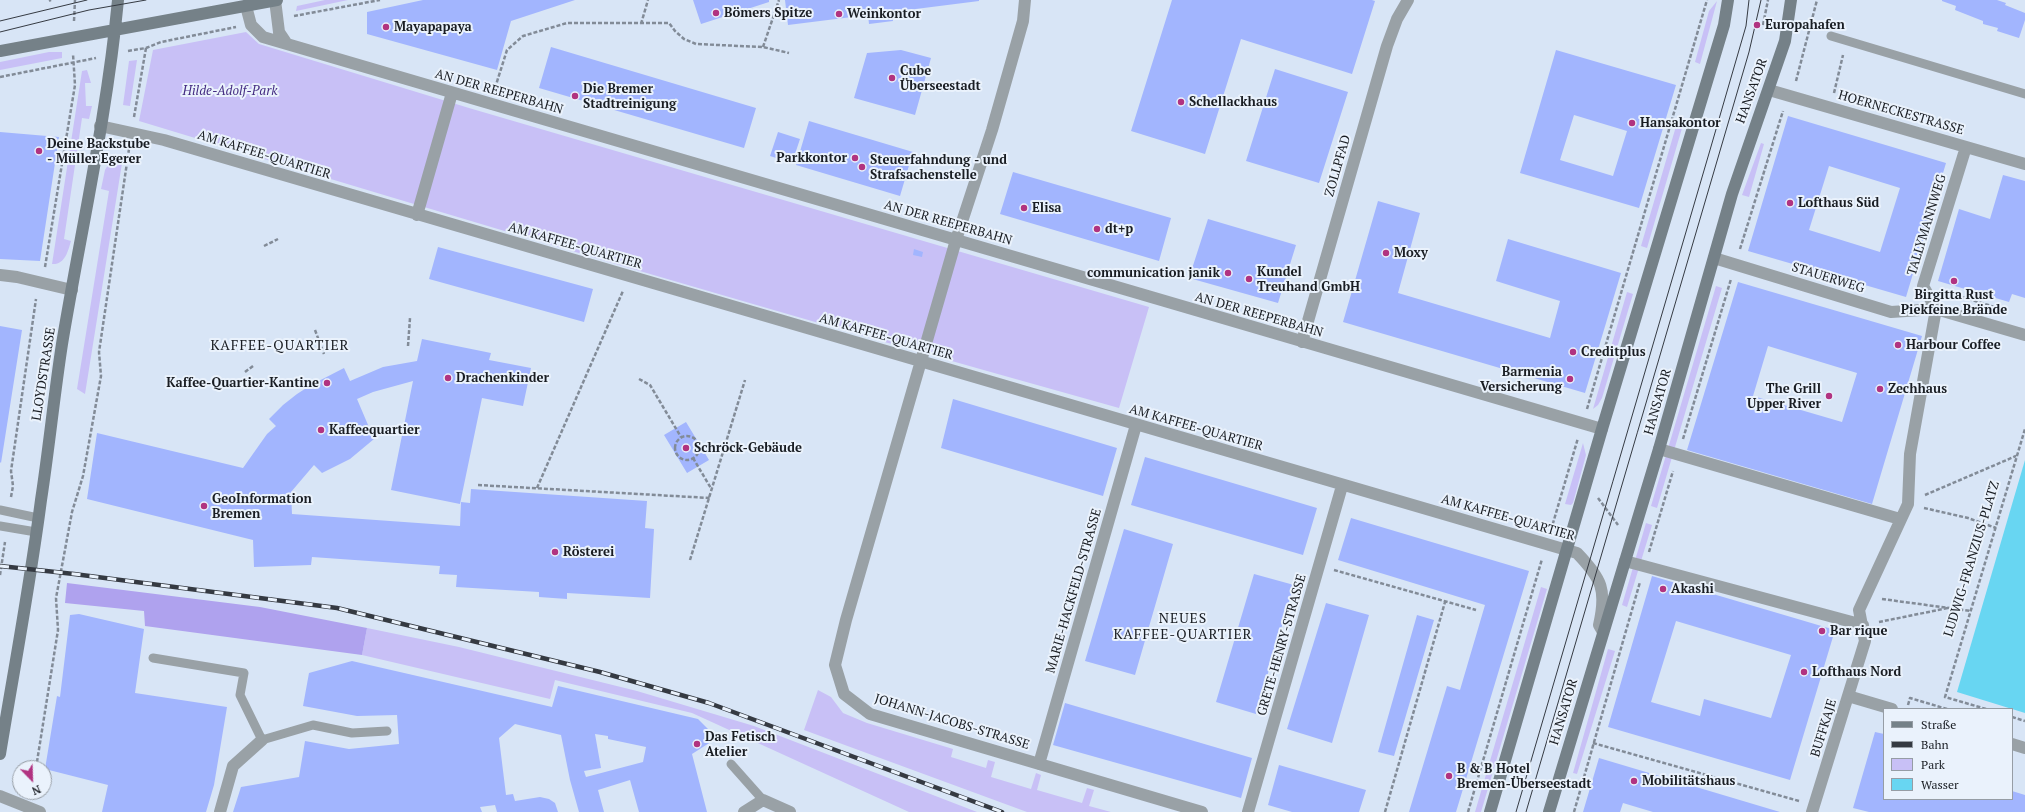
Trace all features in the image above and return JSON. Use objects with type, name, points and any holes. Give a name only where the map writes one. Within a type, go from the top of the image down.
[{"type":"street","name":"LLOYDSTRASSE","points":[[0,754],[36,532],[52,409],[100,126],[118,0]]},
{"type":"street","points":[[0,51],[276,0],[279,32],[287,44]]},
{"type":"street","name":"JOHANN-JACOBS-STRASSE","points":[[1025,0],[1023,21],[994,123],[956,240],[846,620],[835,665],[844,694],[870,714],[1202,812]]},
{"type":"street","name":"ZOLLPFAD","points":[[1302,342],[1387,46],[1397,19],[1408,0]]},
{"type":"street","points":[[1490,812],[1566,550],[1724,25],[1728,0]]},
{"type":"street","name":"HANSATOR","points":[[1549,812],[1625,561],[1732,194],[1785,41],[1791,0]]},
{"type":"street","name":"AN DER REEPERBAHN","points":[[246,6],[251,24],[262,37],[1602,430]]},
{"type":"street","name":"HOERNECKESTRASSE","points":[[1769,90],[2025,164]]},
{"type":"street","points":[[417,215],[452,93]]},
{"type":"street","name":"AM KAFFEE-QUARTIER","points":[[100,126],[164,140],[1342,486],[1577,553],[1588,565],[1600,584],[1604,604],[1599,625],[1603,632]]},
{"type":"street","name":"TALLYMANNWEG","points":[[1936,309],[1923,286],[1966,147]]},
{"type":"street","name":"STAUERWEG","points":[[1714,258],[1891,312],[1936,309]]},
{"type":"street","points":[[0,275],[41,282],[72,290]]},
{"type":"street","points":[[1848,696],[1865,641],[1867,624],[1859,610],[1908,504],[1910,454],[1936,309],[2025,335]]},
{"type":"street","name":"MARIE-HACKFELD-STRASSE","points":[[1039,764],[1136,425]]},
{"type":"street","points":[[1658,449],[1900,519]]},
{"type":"street","name":"GRETE-HENRY-STRASSE","points":[[1248,812],[1342,486]]},
{"type":"street","points":[[1625,561],[1867,624]]},
{"type":"street","name":"BUFFKAJE","points":[[1813,809],[1848,696],[1889,708]]},
{"type":"street","points":[[220,812],[233,766],[262,740]]},
{"type":"street","points":[[2013,744],[2025,748]]},
{"type":"street","points":[[0,796],[40,812]]},
{"type":"street","points":[[744,812],[763,800],[790,812]]},
{"type":"lane","points":[[1831,36],[2025,94]]},
{"type":"lane","points":[[5,512],[38,518]]},
{"type":"lane","points":[[4,527],[36,532]]},
{"type":"lane","points":[[153,658],[244,673],[240,696],[262,740],[313,725],[352,733],[387,731]]},
{"type":"lane","points":[[731,764],[763,800]]},
{"type":"path","points":[[277,20],[380,0]]},
{"type":"path","points":[[641,24],[648,0]]},
{"type":"path","points":[[763,47],[779,0]]},
{"type":"path","points":[[1468,812],[1707,0]]},
{"type":"path","points":[[1763,25],[1768,0]]},
{"type":"path","points":[[1574,812],[1645,566],[1735,264],[1780,117],[1800,71],[1817,0]]},
{"type":"path","points":[[491,104],[507,50],[523,36],[567,23],[669,23],[679,35],[696,44],[763,47],[789,53]]},
{"type":"path","points":[[37,760],[58,630],[56,598],[72,512],[83,476],[101,376],[99,352],[146,48],[161,42],[251,24]]},
{"type":"path","points":[[0,77],[73,63],[75,85],[45,268],[36,300],[11,471],[13,486],[5,512]]},
{"type":"path","points":[[1830,107],[1841,65]]},
{"type":"path","points":[[129,154],[134,155]]},
{"type":"path","points":[[121,208],[125,209]]},
{"type":"path","points":[[264,246],[278,239]]},
{"type":"path","points":[[538,488],[630,276]]},
{"type":"path","points":[[1923,286],[2003,310]]},
{"type":"path","points":[[408,346],[410,318]]},
{"type":"path","points":[[315,330],[324,354]]},
{"type":"path","points":[[245,372],[253,366]]},
{"type":"path","points":[[639,379],[650,385],[681,437]]},
{"type":"path","points":[[690,560],[746,380]]},
{"type":"path","name":"LUDWIG-FRANZIUS-PLATZ","points":[[1983,708],[1945,697],[2025,428]]},
{"type":"path","points":[[687,436],[693,438],[697,442],[699,448],[697,454],[693,458],[686,460],[680,458],[676,454],[676,442],[681,437],[687,436]]},
{"type":"path","points":[[1921,497],[2017,456]]},
{"type":"path","points":[[693,458],[712,490]]},
{"type":"path","points":[[478,485],[710,498]]},
{"type":"path","points":[[1594,503],[1596,496],[1618,526],[1620,520]]},
{"type":"path","points":[[1917,507],[1968,518],[1996,528]]},
{"type":"path","points":[[1557,508],[1577,514]]},
{"type":"path","points":[[1639,511],[1660,517]]},
{"type":"path","points":[[0,575],[4,527]]},
{"type":"path","points":[[1332,570],[1476,610]]},
{"type":"path","points":[[1880,599],[1971,611]]},
{"type":"path","points":[[1386,812],[1445,602]]},
{"type":"path","points":[[1867,624],[1951,608]]},
{"type":"path","points":[[1907,708],[1910,698],[1944,708]]},
{"type":"path","points":[[2013,717],[2025,721]]},
{"type":"path","points":[[1593,743],[1612,747],[1813,809]]},
{"type":"green space","points":[[325,0],[348,0],[296,11],[297,6]]},
{"type":"green space","points":[[1717,1],[1700,64],[1695,62],[1709,11]]},
{"type":"green space","name":"Hilde-Adolf-Park","points":[[246,32],[259,44],[469,108],[1149,307],[1119,408],[628,268],[139,121],[153,50]]},
{"type":"green space","points":[[49,52],[62,52],[62,58],[0,70],[0,62]]},
{"type":"green space","points":[[137,60],[130,106],[123,105],[129,61]]},
{"type":"green space","points":[[87,70],[91,83],[85,83],[86,106],[92,106],[89,119],[82,118],[64,239],[71,241],[63,260],[56,264],[52,264],[82,71]]},
{"type":"green space","points":[[1679,116],[1685,118],[1647,248],[1641,246]]},
{"type":"green space","points":[[1761,143],[1764,144],[1749,197],[1742,195]]},
{"type":"green space","points":[[114,155],[123,157],[85,394],[77,389],[109,191],[101,189],[105,170]]},
{"type":"green space","points":[[1716,286],[1722,288],[1657,508],[1651,506]]},
{"type":"green space","points":[[1627,292],[1633,294],[1602,398],[1598,405],[1593,409]]},
{"type":"green space","points":[[1583,443],[1586,455],[1573,503],[1571,505],[1565,504]]},
{"type":"green space","points":[[1646,523],[1652,525],[1627,607],[1622,605]]},
{"type":"green space","points":[[1541,587],[1547,589],[1481,812],[1475,812]]},
{"type":"green space","points":[[367,628],[459,647],[637,691],[754,726],[977,812],[909,812],[692,713],[555,680],[550,699],[362,655]]},
{"type":"green space","points":[[1608,649],[1615,651],[1577,774],[1573,773]]},
{"type":"green space","points":[[818,690],[831,697],[843,713],[867,723],[953,749],[951,757],[986,768],[988,760],[995,762],[991,777],[1031,789],[1036,773],[1041,775],[1037,790],[1082,803],[1087,788],[1094,790],[1089,806],[1111,812],[1027,812],[804,730]]},
{"type":"shaded area","points":[[67,583],[260,607],[367,628],[362,655],[145,626],[144,611],[65,603]]},
{"type":"water","points":[[2025,460],[2025,713],[2013,708],[1957,692]]},
{"type":"building","points":[[423,0],[575,0],[511,21],[497,70],[367,34],[367,12]]},
{"type":"building","name":"Bömers Spitze","points":[[693,0],[769,0],[769,2],[701,24]]},
{"type":"building","name":"Weinkontor","points":[[785,0],[979,1],[892,12],[893,21],[869,24],[868,15],[788,25]]},
{"type":"building","name":"Schellackhaus","points":[[1172,0],[1375,1],[1352,74],[1241,39],[1205,154],[1131,131]]},
{"type":"building","points":[[1942,0],[1997,0],[2006,3],[2005,5],[2025,13],[2025,20],[2019,38],[1997,31],[1998,28],[1983,24],[1983,21],[1955,10],[1956,6]]},
{"type":"building","points":[[551,47],[756,108],[744,148],[539,88]]},
{"type":"building","name":"Cube Überseestadt","points":[[901,50],[931,58],[915,115],[854,98],[867,53]]},
{"type":"building","name":"Hansakontor","points":[[1556,50],[1676,85],[1639,208],[1520,173]],"holes":[[[1574,115],[1627,131],[1613,176],[1560,160]]]},
{"type":"building","points":[[1275,69],[1348,92],[1319,183],[1246,161]]},
{"type":"building","name":"Lofthaus Süd","points":[[1788,116],[1946,163],[1906,297],[1748,251]],"holes":[[[1829,166],[1900,188],[1880,252],[1809,230]]]},
{"type":"building","name":"Parkkontor","points":[[809,121],[913,152],[900,196],[796,165]]},
{"type":"building","points":[[0,132],[59,137],[40,261],[0,259]]},
{"type":"building","points":[[778,132],[800,139],[792,163],[770,156]]},
{"type":"building","points":[[1013,172],[1171,218],[1159,261],[1000,214]]},
{"type":"building","points":[[2003,175],[2025,181],[2025,298],[2012,294],[2009,302],[1938,281],[1959,209],[1990,219]]},
{"type":"building","points":[[1378,201],[1420,213],[1398,293],[1550,338],[1560,301],[1496,281],[1508,239],[1621,273],[1585,393],[1343,322]]},
{"type":"building","points":[[1208,219],[1296,245],[1278,303],[1189,278]]},
{"type":"building","points":[[438,247],[593,289],[584,322],[429,279]]},
{"type":"building","points":[[914,249],[923,252],[922,257],[913,255]]},
{"type":"building","name":"Zechhaus","points":[[1738,282],[1922,336],[1872,504],[1687,450]],"holes":[[[1768,346],[1857,373],[1842,422],[1753,396]]]},
{"type":"building","points":[[0,326],[22,330],[1,463],[0,462]]},
{"type":"building","points":[[422,339],[491,353],[489,360],[531,368],[523,406],[482,398],[460,504],[391,490],[413,381],[373,392],[357,399],[374,439],[350,459],[322,473],[314,465],[291,492],[292,514],[460,526],[461,502],[470,503],[471,489],[647,501],[645,528],[654,529],[650,598],[567,593],[567,599],[539,597],[539,592],[456,587],[457,575],[439,574],[440,566],[312,557],[311,565],[254,567],[253,540],[87,499],[97,433],[243,468],[267,434],[276,426],[269,419],[297,394],[344,368],[350,381],[383,367],[417,361]]},
{"type":"building","points":[[953,399],[1117,448],[1103,496],[941,448]]},
{"type":"building","name":"Schröck-Gebäude","points":[[686,422],[709,460],[687,473],[664,435]]},
{"type":"building","points":[[1145,457],[1317,508],[1303,555],[1131,505]]},
{"type":"building","points":[[1351,518],[1529,571],[1456,812],[1409,812],[1447,686],[1460,690],[1485,605],[1338,560]]},
{"type":"building","points":[[1124,529],[1173,544],[1135,675],[1085,661]]},
{"type":"building","points":[[1254,574],[1294,585],[1256,714],[1216,702]]},
{"type":"building","name":"Lofthaus Nord","points":[[1652,576],[1835,630],[1790,780],[1608,727]],"holes":[[[1676,621],[1791,655],[1771,718],[1704,699],[1700,716],[1651,702]]]},
{"type":"building","points":[[1326,603],[1369,615],[1332,743],[1287,729]]},
{"type":"building","points":[[79,614],[144,629],[135,693],[227,707],[214,785],[206,812],[102,812],[108,785],[52,771],[52,760],[46,760],[57,696],[60,697],[70,615]]},
{"type":"building","points":[[1417,615],[1434,620],[1394,756],[1378,752]]},
{"type":"building","points":[[352,661],[552,707],[558,686],[698,719],[717,738],[692,754],[707,812],[639,812],[630,780],[598,790],[604,812],[579,812],[570,780],[561,735],[515,724],[499,738],[506,795],[513,794],[515,801],[540,797],[549,799],[555,803],[558,812],[497,812],[495,805],[480,807],[482,812],[233,812],[241,787],[299,777],[305,741],[349,749],[399,744],[397,715],[357,716],[303,706],[309,673]],"holes":[[[595,734],[608,736],[608,739],[646,747],[643,762],[586,777],[584,771],[601,768]]]},
{"type":"building","points":[[1065,703],[1252,758],[1241,798],[1053,745]]},
{"type":"building","points":[[1875,732],[1883,734],[1883,800],[2013,800],[2013,791],[2025,795],[2025,812],[1869,812],[1853,808]]},
{"type":"building","name":"Mobilitätshaus","points":[[1599,758],[1780,812],[1653,812],[1623,803],[1620,812],[1583,812]]},
{"type":"building","points":[[1279,765],[1366,790],[1359,812],[1292,812],[1268,805]]},
{"type":"tram line","points":[[0,21],[87,0]]},
{"type":"tram line","points":[[0,32],[89,10],[146,0]]},
{"type":"tram line","points":[[1516,812],[1746,26],[1749,0]]},
{"type":"tram line","points":[[1526,812],[1749,52],[1761,0]]},
{"type":"railway","points":[[0,566],[74,574],[337,608],[600,672],[709,703],[1002,812]]},
{"type":"place","name":"Bömers Spitze","points":[[716,13]]},
{"type":"place","name":"Weinkontor","points":[[839,14]]},
{"type":"place","name":"Europahafen","points":[[1757,25]]},
{"type":"place","name":"Mayapapaya","points":[[386,27]]},
{"type":"place","name":"Cube Überseestadt","points":[[892,78]]},
{"type":"place","name":"Die Bremer Stadtreinigung","points":[[575,96]]},
{"type":"place","name":"Schellackhaus","points":[[1181,102]]},
{"type":"place","name":"Hansakontor","points":[[1632,123]]},
{"type":"place","name":"Deine Backstube - Müller Egerer","points":[[39,151]]},
{"type":"place","name":"Parkkontor","points":[[855,158]]},
{"type":"place","name":"Steuerfahndung - und Strafsachenstelle","points":[[862,167]]},
{"type":"place","name":"Lofthaus Süd","points":[[1790,203]]},
{"type":"place","name":"Elisa","points":[[1024,208]]},
{"type":"place","name":"dt+p","points":[[1097,229]]},
{"type":"place","name":"Moxy","points":[[1386,253]]},
{"type":"place","name":"communication janik","points":[[1228,273]]},
{"type":"place","name":"Kundel Treuhand GmbH","points":[[1249,279]]},
{"type":"place","name":"Birgitta Rust Piekfeine Brände","points":[[1954,281]]},
{"type":"place","name":"Harbour Coffee","points":[[1898,345]]},
{"type":"place","name":"Creditplus","points":[[1573,352]]},
{"type":"place","name":"Drachenkinder","points":[[448,378]]},
{"type":"place","name":"Barmenia Versicherung","points":[[1570,379]]},
{"type":"place","name":"Kaffee-Quartier-Kantine","points":[[327,383]]},
{"type":"place","name":"Zechhaus","points":[[1880,389]]},
{"type":"place","name":"The Grill Upper River","points":[[1829,396]]},
{"type":"place","name":"Kaffeequartier","points":[[321,430]]},
{"type":"place","name":"Schröck-Gebäude","points":[[686,448]]},
{"type":"place","name":"GeoInformation Bremen","points":[[204,506]]},
{"type":"place","name":"Rösterei","points":[[555,552]]},
{"type":"place","name":"Akashi","points":[[1663,589]]},
{"type":"place","name":"Bar rique","points":[[1822,631]]},
{"type":"place","name":"Lofthaus Nord","points":[[1804,672]]},
{"type":"place","name":"Das Fetisch Atelier","points":[[697,744]]},
{"type":"place","name":"B & B Hotel Bremen-Überseestadt","points":[[1449,776]]},
{"type":"place","name":"Mobilitätshaus","points":[[1634,781]]},
{"type":"district","name":"KAFFEE-QUARTIER","points":[[280,346]]},
{"type":"district","name":"NEUES KAFFEE-QUARTIER","points":[[1183,628]]}]
